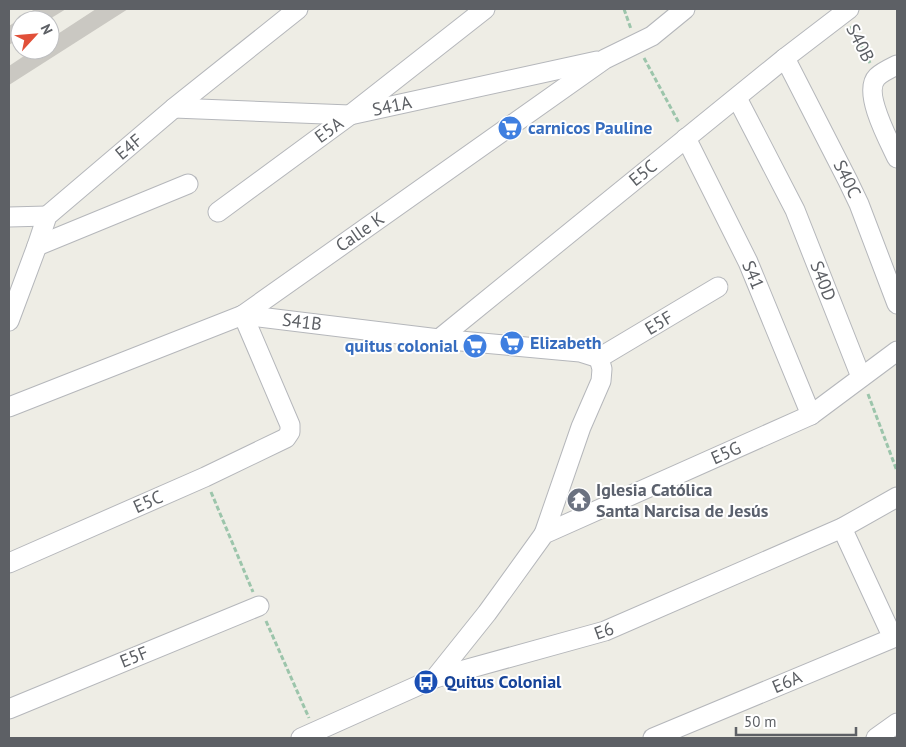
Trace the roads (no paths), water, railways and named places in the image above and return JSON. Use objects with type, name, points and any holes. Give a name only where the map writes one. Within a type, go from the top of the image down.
[{"type":"street","name":"E4F","points":[[47,216],[174,108],[298,9]]},
{"type":"street","name":"E5A","points":[[218,212],[350,115],[485,9]]},
{"type":"street","name":"Calle K","points":[[9,406],[243,315],[605,59],[656,32],[685,9]]},
{"type":"street","name":"E5C","points":[[439,339],[785,58],[847,11]]},
{"type":"street","name":"S40C","points":[[785,58],[859,204],[897,304]]},
{"type":"street","name":"S41A","points":[[174,108],[350,115],[605,59]]},
{"type":"street","name":"S40B","points":[[897,65],[877,77],[874,84],[874,104],[897,158]]},
{"type":"street","name":"S40D","points":[[737,98],[795,210],[861,377]]},
{"type":"street","name":"S41","points":[[686,138],[748,262],[811,415]]},
{"type":"street","points":[[37,246],[188,184]]},
{"type":"street","points":[[9,217],[47,216],[9,320]]},
{"type":"street","name":"E5F","points":[[599,358],[718,287]]},
{"type":"street","name":"E5C","points":[[9,563],[205,477],[286,438],[290,432],[290,424],[243,315]]},
{"type":"street","name":"S41B","points":[[243,315],[439,339],[580,352],[599,358]]},
{"type":"street","name":"E5G","points":[[435,678],[487,612],[544,534],[811,415],[897,351]]},
{"type":"street","points":[[544,534],[581,428],[600,381],[602,369],[599,358]]},
{"type":"street","name":"E6","points":[[301,738],[435,678],[605,631],[842,528],[897,497]]},
{"type":"street","name":"E6A","points":[[653,738],[893,638],[842,528]]},
{"type":"street","name":"E5F","points":[[9,709],[259,606]]},
{"type":"street","points":[[876,738],[897,723]]},
{"type":"place","name":"carnicos Pauline","points":[[510,128]]},
{"type":"place","name":"Elizabeth","points":[[512,343]]},
{"type":"place","name":"quitus colonial","points":[[475,346]]},
{"type":"place","name":"Iglesia Católica Santa Narcisa de Jesús","points":[[579,500]]},
{"type":"place","name":"Quitus Colonial","points":[[426,682]]}]
